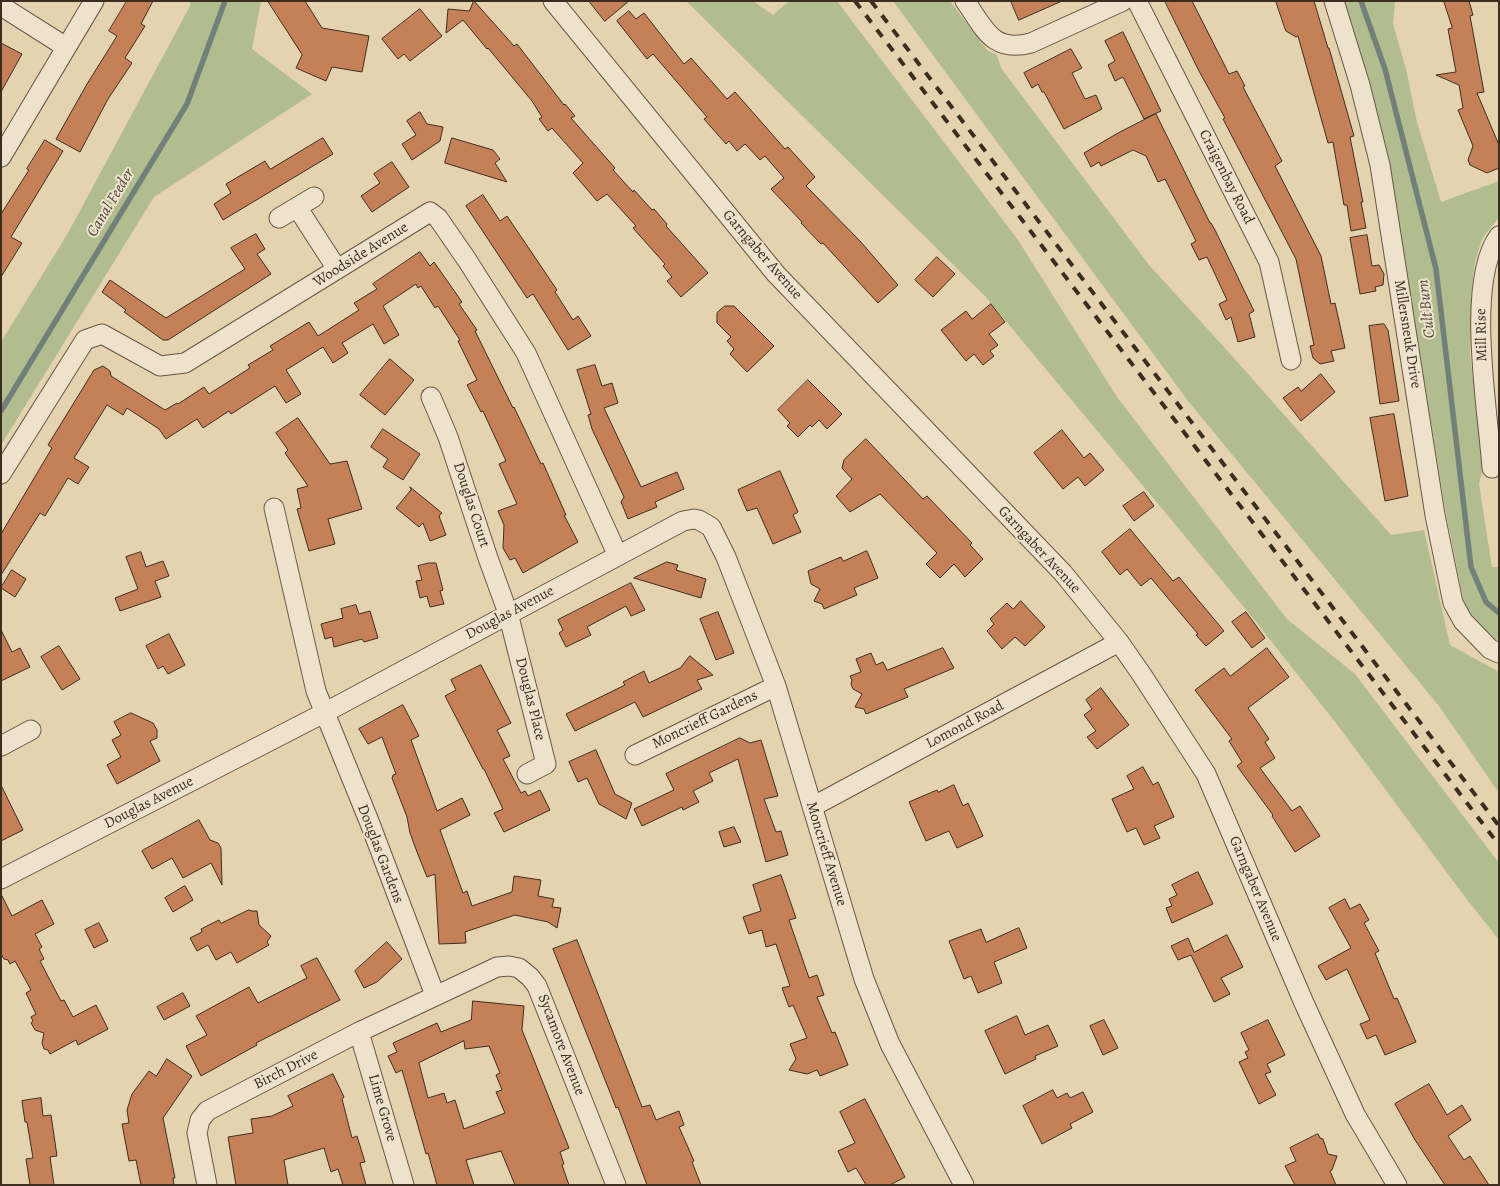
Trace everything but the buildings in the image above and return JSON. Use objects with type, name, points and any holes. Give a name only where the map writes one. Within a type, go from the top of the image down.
[{"type":"street","points":[[1,157],[94,1]]},
{"type":"street","name":"Garngaber Avenue","points":[[553,1],[776,274],[1063,573],[1142,675],[1206,774],[1304,1003],[1355,1114],[1397,1185]]},
{"type":"street","points":[[964,1],[993,39],[1006,45],[1018,46],[1031,43],[1123,1]]},
{"type":"street","name":"Craigenbay Road","points":[[1137,1],[1269,262],[1291,360]]},
{"type":"street","name":"Millersneuk Drive","points":[[1334,1],[1360,85],[1380,165],[1435,515],[1453,603],[1463,621],[1490,649],[1499,653]]},
{"type":"street","points":[[1,6],[66,47]]},
{"type":"street","points":[[279,218],[314,197]]},
{"type":"street","points":[[297,207],[337,269]]},
{"type":"street","name":"Woodside Avenue","points":[[1,474],[85,340],[102,334],[160,366],[185,364],[430,212],[438,218],[467,260],[526,353],[618,556]]},
{"type":"street","name":"Mill Rise","points":[[1492,468],[1494,437],[1483,385],[1482,294],[1484,270],[1494,242],[1499,236]]},
{"type":"street","name":"Douglas Court","points":[[431,398],[448,437],[508,613]]},
{"type":"street","points":[[274,508],[316,691],[324,713]]},
{"type":"street","name":"Douglas Avenue","points":[[1,879],[324,713],[508,613],[683,522],[694,519],[699,520]]},
{"type":"street","name":"Moncrieff Avenue","points":[[699,520],[711,527],[726,557],[776,686],[864,979],[890,1044],[964,1185]]},
{"type":"street","name":"Douglas Place","points":[[508,613],[546,764],[527,774]]},
{"type":"street","name":"Lomond Road","points":[[812,807],[1118,642]]},
{"type":"street","name":"Moncrieff Gardens","points":[[635,755],[776,686]]},
{"type":"street","name":"Douglas Gardens","points":[[324,713],[435,995]]},
{"type":"street","points":[[1,746],[31,730]]},
{"type":"street","name":"Sycamore Avenue","points":[[435,995],[497,967],[509,966],[519,968],[530,976],[537,986],[616,1185]]},
{"type":"street","name":"Birch Drive","points":[[207,1185],[197,1133],[200,1120],[207,1111],[435,995]]},
{"type":"street","name":"Lime Grove","points":[[359,1032],[404,1185]]},
{"type":"green space","points":[[190,1],[261,1],[252,49],[312,94],[154,197],[1,445],[1,342],[68,233],[190,6]]},
{"type":"green space","points":[[686,1],[753,1],[773,15],[789,1],[837,1],[1018,240],[1117,397],[1287,619],[1355,674],[1499,863],[1499,940],[1336,723],[1248,612],[985,296]]},
{"type":"green space","points":[[893,1],[950,1],[987,50],[997,55],[1001,68],[1149,265],[1391,535],[1424,530],[1450,645],[1499,672],[1499,793],[1439,706],[1188,401]]},
{"type":"green space","points":[[1343,1],[1395,1],[1393,24],[1406,69],[1417,122],[1441,202],[1499,181],[1499,217],[1482,239],[1475,262],[1472,285],[1470,353],[1483,468],[1479,484],[1492,567],[1499,567],[1499,640],[1495,639],[1465,608],[1446,514],[1389,163]]},
{"type":"waterway","name":"Canal Feeder","points":[[1,411],[187,104],[225,1]]},
{"type":"waterway","name":"Cult Burn","points":[[1361,1],[1385,69],[1436,269],[1471,567],[1486,602],[1499,613]]},
{"type":"railway","points":[[855,1],[1499,845]]},
{"type":"railway","points":[[871,1],[1499,826]]}]
